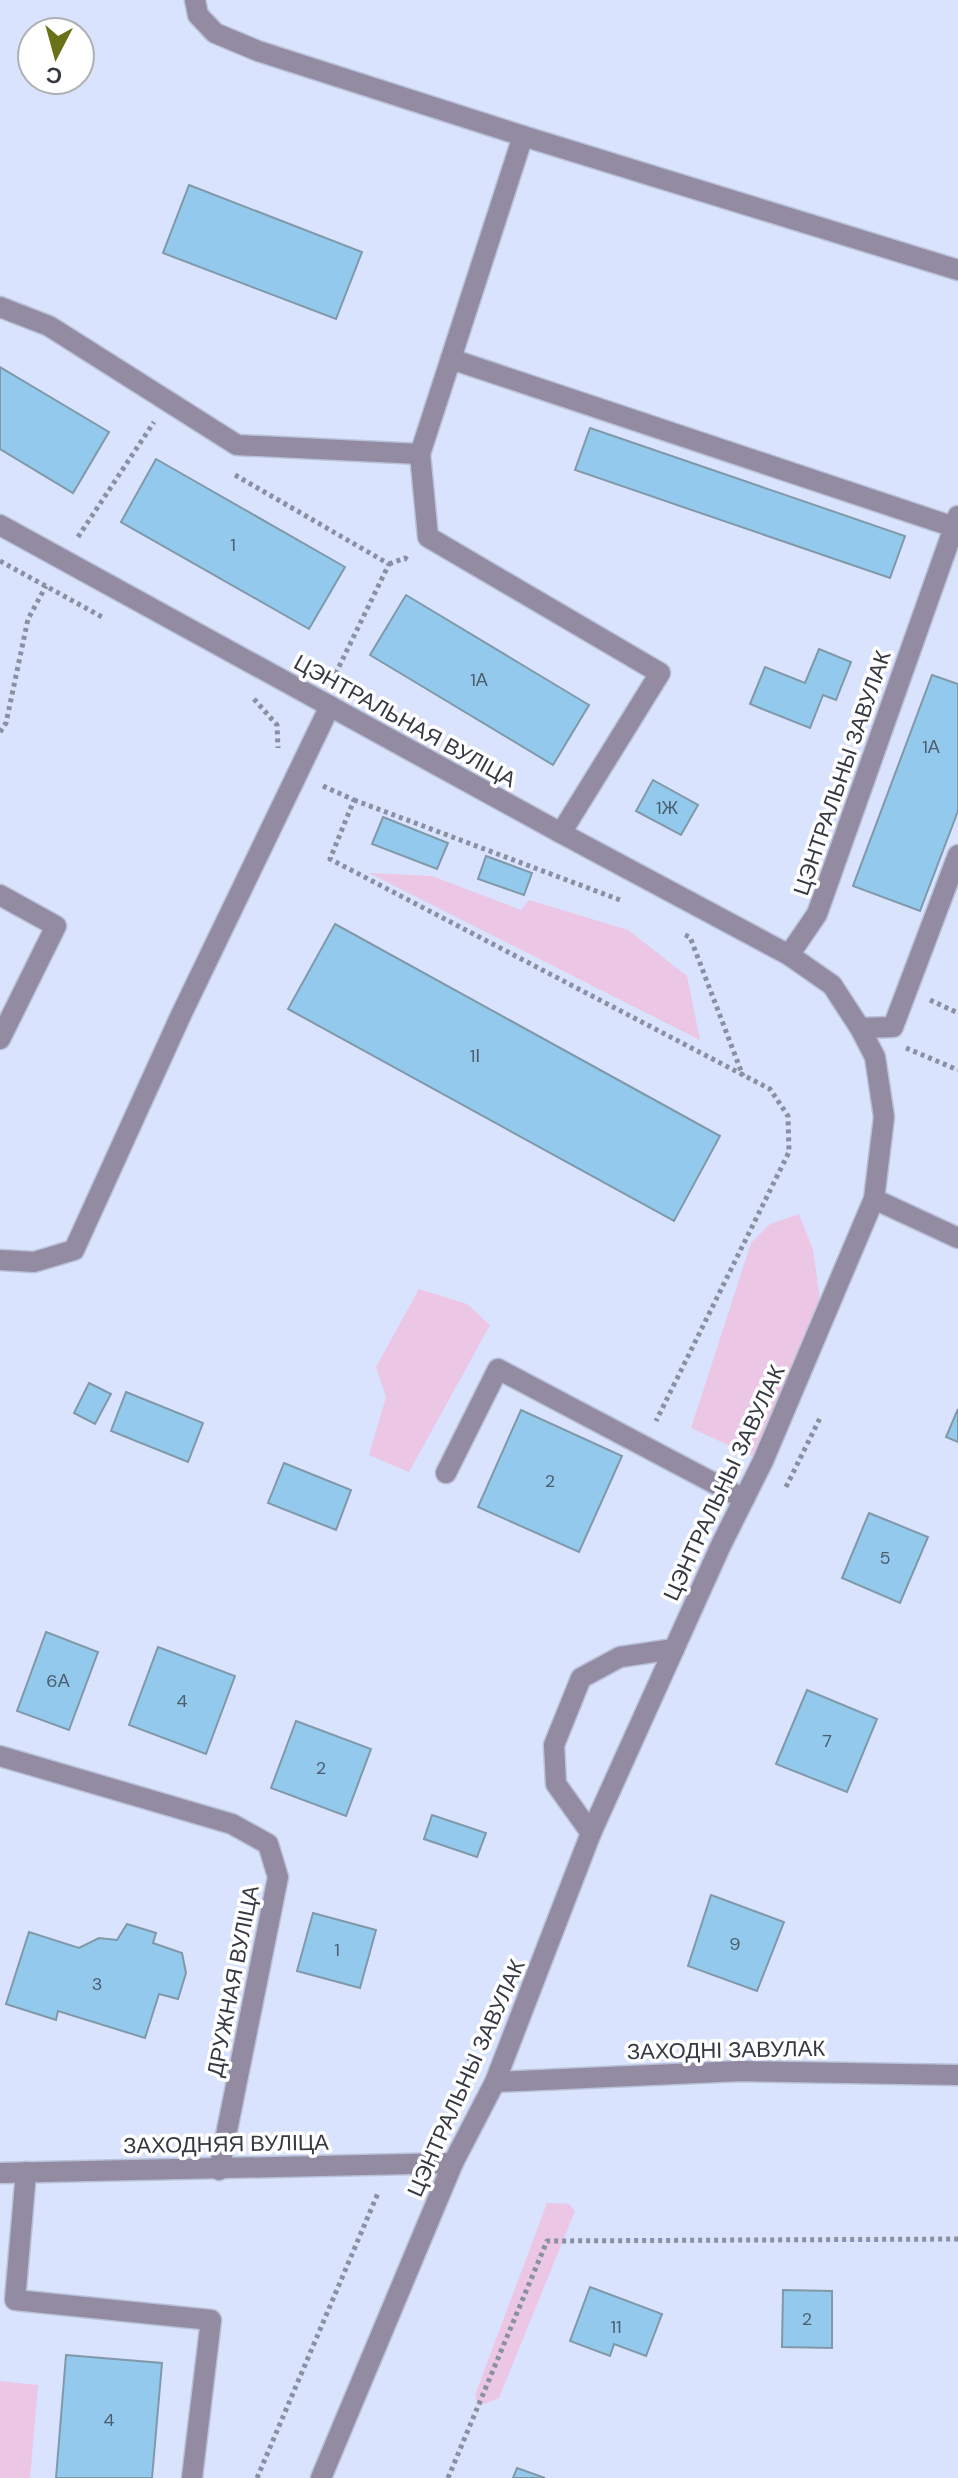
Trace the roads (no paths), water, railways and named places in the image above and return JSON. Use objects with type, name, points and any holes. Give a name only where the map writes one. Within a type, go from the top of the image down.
[{"type":"street","points":[[195,0],[198,15],[215,33],[258,51],[958,270]]},
{"type":"street","points":[[523,136],[420,454],[428,537],[660,673],[561,833]]},
{"type":"street","points":[[0,307],[49,326],[237,445],[420,454]]},
{"type":"street","points":[[451,359],[956,522]]},
{"type":"street","name":"ЦЭНТРАЛЬНЫ ЗАВУЛАК","points":[[321,2478],[453,2163],[495,2082],[591,1833],[744,1499],[874,1199],[884,1117],[875,1057],[832,985],[789,955],[817,914],[956,522]]},
{"type":"street","name":"ЦЭНТРАЛЬНАЯ ВУЛІЦА","points":[[0,525],[789,955]]},
{"type":"street","points":[[0,1260],[34,1262],[74,1250],[181,1015],[330,706]]},
{"type":"street","points":[[860,1028],[893,1027],[958,855]]},
{"type":"street","points":[[0,895],[56,926],[0,1039]]},
{"type":"street","points":[[874,1199],[958,1238]]},
{"type":"street","points":[[446,1473],[498,1369],[744,1499]]},
{"type":"street","points":[[591,1833],[556,1784],[554,1745],[581,1678],[620,1657],[674,1649]]},
{"type":"street","name":"ДРУЖНАЯ ВУЛІЦА","points":[[0,1756],[232,1824],[268,1844],[278,1877],[219,2170]]},
{"type":"street","name":"ЗАХОДНІ ЗАВУЛАК","points":[[495,2082],[741,2071],[958,2075]]},
{"type":"street","name":"ЗАХОДНЯЯ ВУЛІЦА","points":[[0,2173],[453,2163]]},
{"type":"street","points":[[26,2172],[15,2300],[211,2320],[192,2478]]}]
